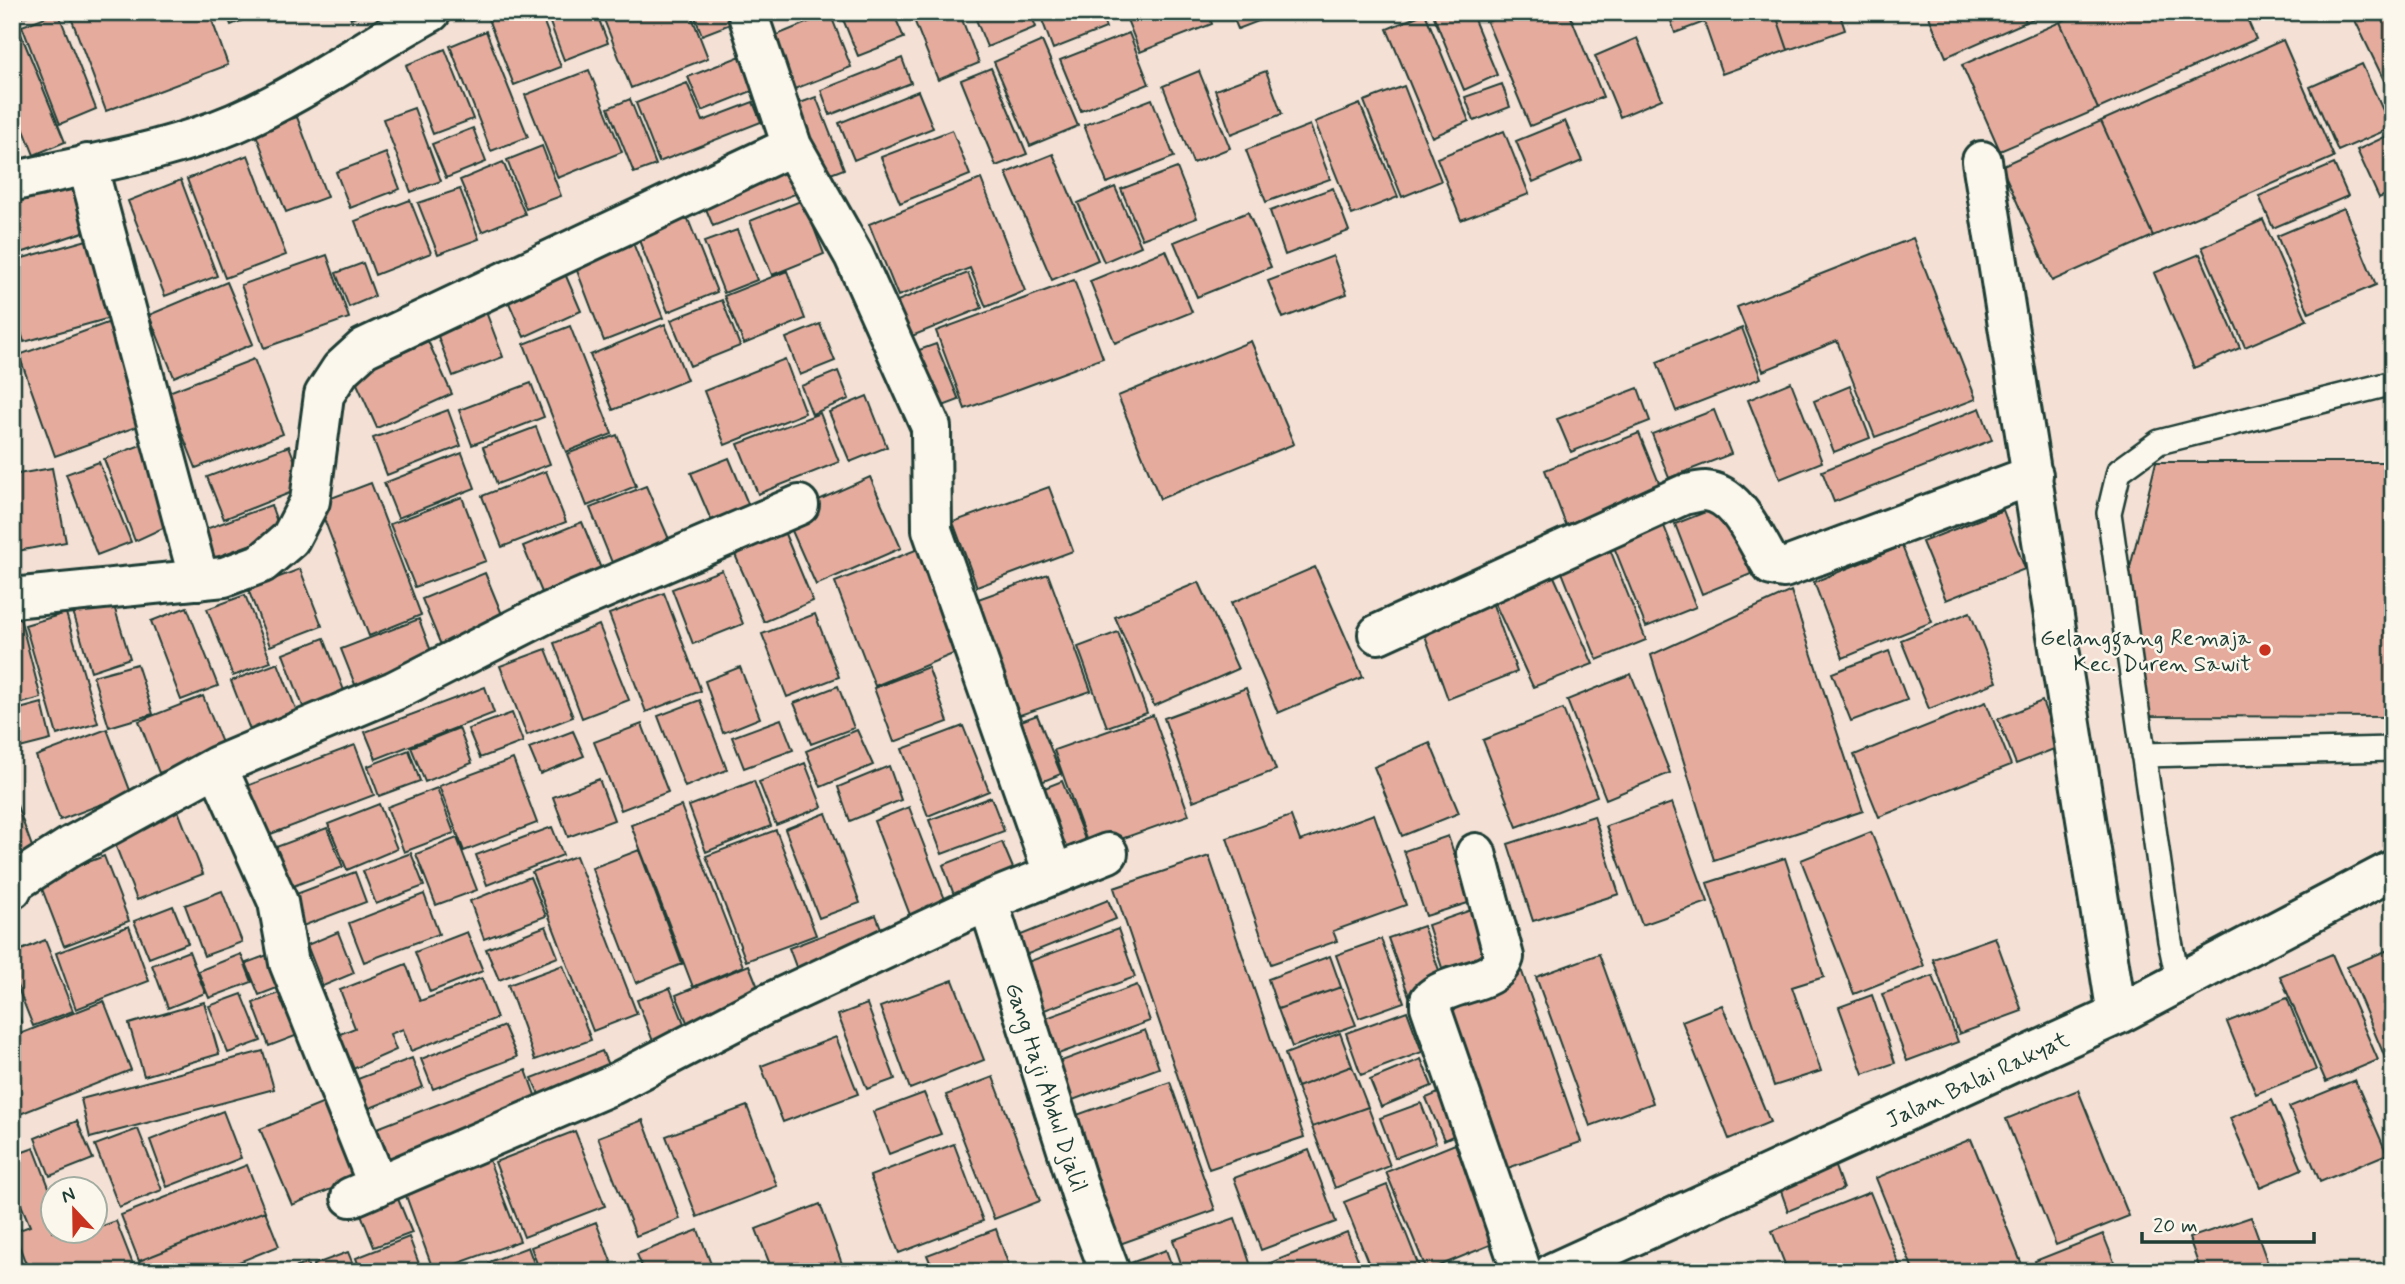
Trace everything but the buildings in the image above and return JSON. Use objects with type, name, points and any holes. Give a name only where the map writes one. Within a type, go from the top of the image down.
[{"type":"street","points":[[12,182],[192,139],[235,122],[431,12]]},
{"type":"street","points":[[747,12],[792,146],[854,257],[931,427],[932,530],[1053,873]]},
{"type":"street","points":[[12,598],[224,577],[262,563],[290,538],[310,501],[324,395],[341,369],[364,348],[792,146]]},
{"type":"street","points":[[1982,161],[2034,475],[2117,1015]]},
{"type":"street","points":[[87,164],[199,580]]},
{"type":"street","points":[[1378,634],[1683,495],[1704,491],[1726,500],[1751,530],[1772,566],[1784,568],[1801,564],[2034,475]]},
{"type":"street","points":[[12,888],[12,884],[71,846],[217,766],[394,691],[549,612],[799,505]]},
{"type":"street","points":[[217,766],[278,902],[289,963],[365,1192],[614,1084],[765,1005],[988,901],[1108,853]]},
{"type":"street","points":[[1476,853],[1504,957],[1493,972],[1438,993],[1430,1000],[1430,1006],[1522,1272]]},
{"type":"street","name":"Jalan Balai Rakyat","points":[[1554,1272],[2117,1015],[2393,870]]},
{"type":"street","name":"Gang Haji Abdul Djalil","points":[[988,901],[1083,1200],[1110,1272]]},
{"type":"lane","points":[[2179,984],[2109,513],[2119,471],[2159,442],[2393,383]]},
{"type":"lane","points":[[2143,755],[2393,750]]},
{"type":"place","name":"Gelanggang Remaja Kec. Duren Sawit","points":[[2265,650]]}]
